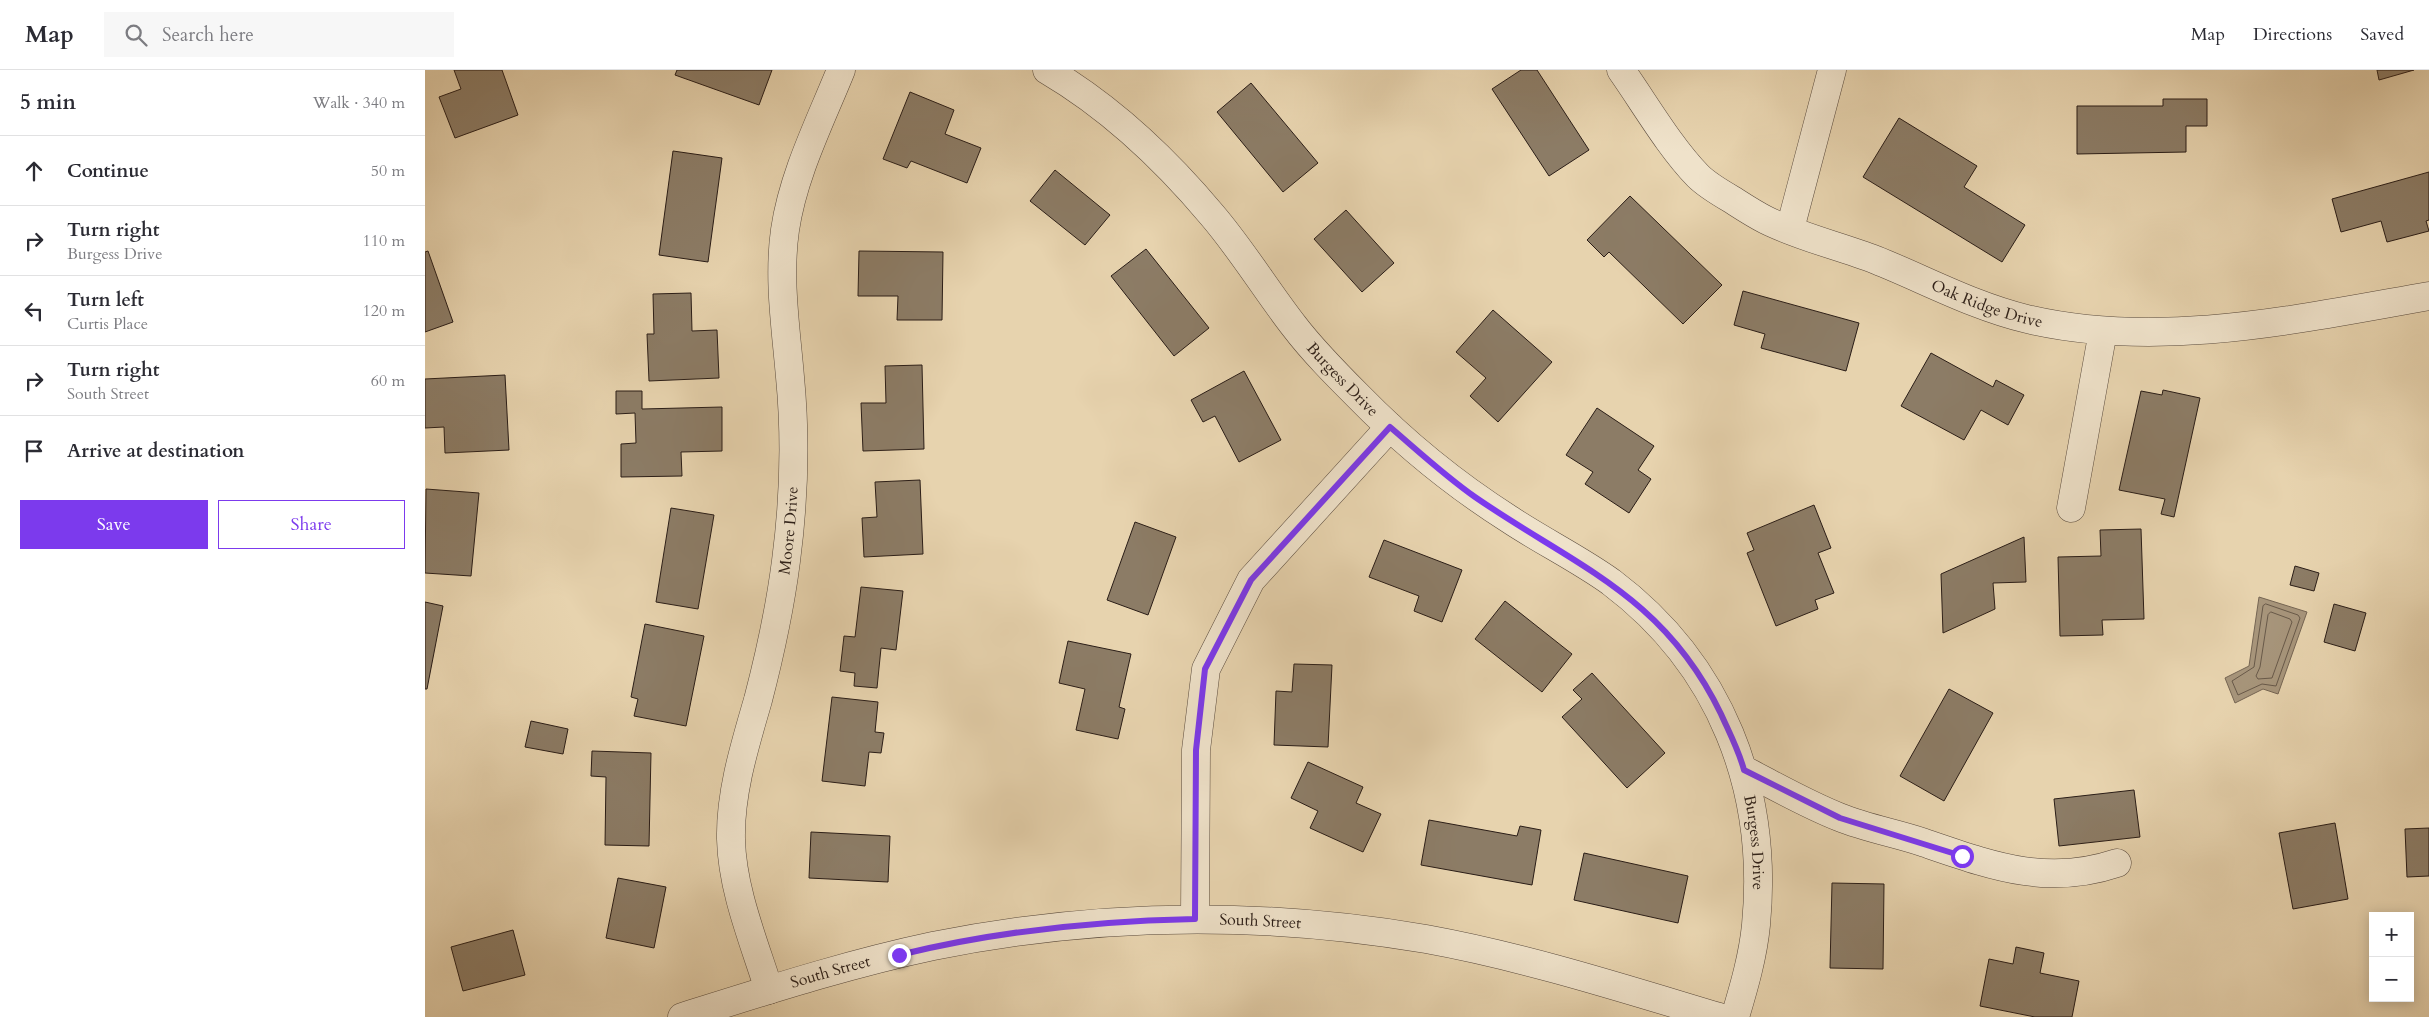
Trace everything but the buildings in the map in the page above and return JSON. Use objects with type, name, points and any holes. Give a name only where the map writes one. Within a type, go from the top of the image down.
[{"type":"street","name":"Moore Drive","points":[[769,990],[743,908],[733,863],[731,815],[743,751],[771,649],[789,536],[794,475],[794,428],[783,299],[785,231],[799,175],[841,70]]},
{"type":"street","name":"Burgess Drive","points":[[1047,70],[1113,116],[1180,179],[1225,231],[1295,328],[1332,369],[1390,427],[1473,496],[1607,580],[1655,620],[1691,664],[1714,700],[1744,770],[1754,815],[1759,886],[1755,936],[1735,1017]]},
{"type":"street","name":"Oak Ridge Drive","points":[[1621,70],[1698,176],[1717,191],[1760,216],[1790,229],[1876,260],[1962,298],[1995,310],[2066,327],[2103,331],[2181,331],[2285,321],[2429,296]]},
{"type":"street","points":[[1790,229],[1832,70]]},
{"type":"street","points":[[2071,508],[2103,331]]},
{"type":"street","points":[[1195,919],[1196,750],[1205,669],[1251,580],[1390,427]]},
{"type":"street","points":[[1744,770],[1840,818],[1995,866],[2026,873],[2060,875],[2096,870],[2117,863]]},
{"type":"street","name":"South Street","points":[[682,1017],[769,990],[899,955],[969,940],[1097,922],[1195,919],[1312,924],[1427,940],[1545,966],[1719,1017]]},
{"type":"water","points":[[2259,597],[2307,612],[2278,694],[2263,689],[2235,703],[2225,678],[2249,666]]},
{"type":"route","points":[[899,955],[933,946],[978,938],[1097,922],[1195,919],[1196,750],[1205,669],[1251,580],[1390,427],[1473,496],[1607,580],[1655,620],[1673,639],[1714,700],[1744,770],[1840,818],[1897,834],[1962,856]]}]
